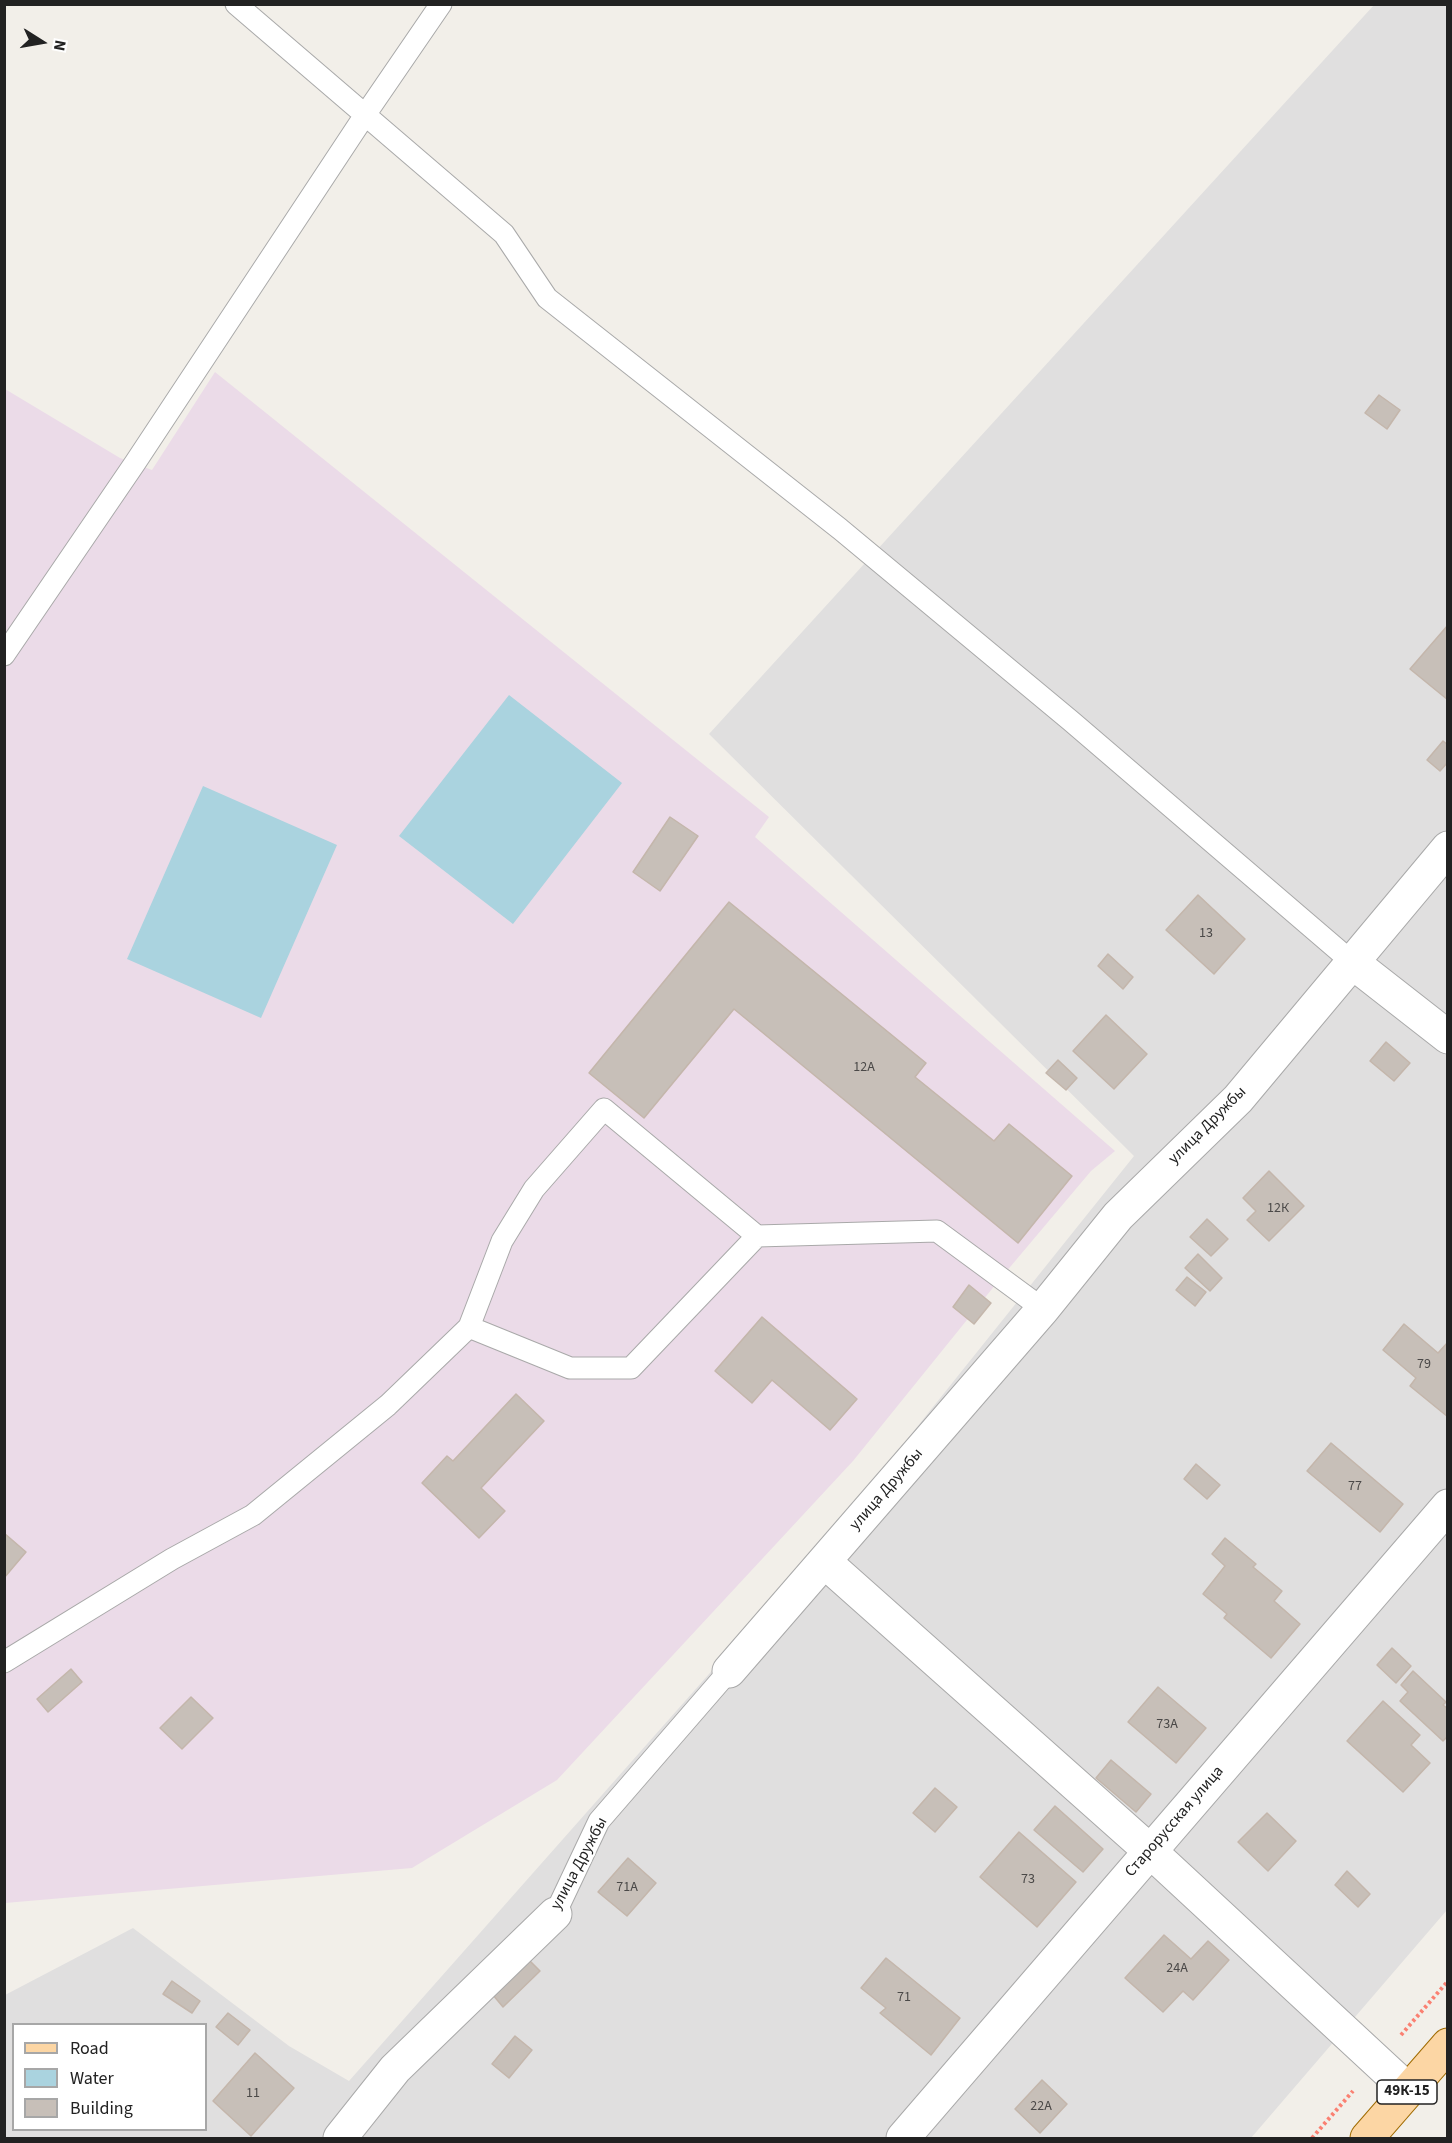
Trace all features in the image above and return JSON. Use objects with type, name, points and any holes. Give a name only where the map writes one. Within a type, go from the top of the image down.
[{"type":"main road","name":"49К-15","points":[[1367,2139],[1448,2045]]},
{"type":"street","name":"улица Дружбы","points":[[729,1671],[1043,1309],[1118,1216],[1238,1099],[1448,848]]},
{"type":"street","points":[[1352,962],[1448,1037]]},
{"type":"street","name":"Старорусская улица","points":[[903,2139],[1448,1506]]},
{"type":"street","points":[[825,1562],[1150,1851],[1408,2090]]},
{"type":"street","name":"улица Дружбы","points":[[340,2139],[395,2069],[555,1914]]},
{"type":"lane","points":[[236,4],[504,234],[547,298],[849,537],[1071,721],[1352,962]]},
{"type":"lane","points":[[4,655],[441,4]]},
{"type":"lane","points":[[4,1662],[172,1559],[253,1515],[388,1405],[469,1327],[502,1241],[534,1190],[604,1109],[757,1236],[937,1231],[1043,1309]]},
{"type":"lane","points":[[469,1327],[570,1368],[631,1368],[757,1236]]},
{"type":"lane","name":"улица Дружбы","points":[[555,1914],[599,1821],[729,1671]]},
{"type":"shaded area","points":[[1374,5],[1447,5],[1447,1910],[1251,2138],[5,2138],[5,1995],[133,1928],[289,2046],[349,2081],[816,1553],[1134,1156],[709,734]]},
{"type":"shaded area","points":[[215,372],[769,817],[755,837],[1115,1151],[1091,1171],[1000,1279],[853,1461],[557,1780],[412,1868],[5,1903],[5,389],[120,458],[152,470]]},
{"type":"water","points":[[509,695],[622,783],[513,924],[399,836]]},
{"type":"water","points":[[203,786],[337,845],[261,1018],[127,959]]},
{"type":"building","points":[[1379,395],[1400,410],[1387,429],[1365,413]]},
{"type":"building","points":[[1448,625],[1448,700],[1410,669]]},
{"type":"building","points":[[1443,741],[1448,745],[1448,762],[1440,771],[1427,760]]},
{"type":"building","points":[[670,817],[698,836],[660,891],[633,872]]},
{"type":"building","points":[[1198,895],[1245,939],[1214,974],[1166,930]]},
{"type":"building","points":[[729,902],[926,1063],[915,1077],[994,1141],[1009,1124],[1072,1176],[1018,1243],[734,1009],[644,1118],[589,1073]]},
{"type":"building","points":[[1108,954],[1133,977],[1123,989],[1098,966]]},
{"type":"building","points":[[1106,1015],[1147,1054],[1114,1089],[1073,1051]]},
{"type":"building","points":[[1386,1042],[1410,1063],[1394,1081],[1370,1061]]},
{"type":"building","points":[[1058,1060],[1077,1078],[1066,1090],[1046,1073]]},
{"type":"building","points":[[1269,1171],[1304,1206],[1269,1241],[1247,1220],[1256,1211],[1243,1198]]},
{"type":"building","points":[[1207,1219],[1228,1239],[1211,1256],[1190,1237]]},
{"type":"building","points":[[1198,1254],[1222,1278],[1210,1291],[1185,1268]]},
{"type":"building","points":[[1187,1277],[1206,1292],[1195,1306],[1176,1290]]},
{"type":"building","points":[[969,1285],[991,1303],[974,1324],[953,1307]]},
{"type":"building","points":[[762,1317],[857,1399],[830,1430],[772,1380],[752,1403],[715,1371]]},
{"type":"building","points":[[1404,1324],[1438,1353],[1448,1342],[1448,1417],[1410,1386],[1416,1378],[1383,1350]]},
{"type":"building","points":[[516,1394],[544,1421],[481,1488],[505,1511],[479,1538],[422,1483],[447,1456],[453,1461]]},
{"type":"building","points":[[1331,1443],[1403,1504],[1380,1532],[1307,1471]]},
{"type":"building","points":[[1196,1464],[1220,1485],[1207,1499],[1184,1479]]},
{"type":"building","points":[[4,1533],[26,1552],[4,1578]]},
{"type":"building","points":[[1225,1538],[1256,1564],[1253,1567],[1282,1591],[1274,1601],[1300,1624],[1271,1658],[1224,1618],[1227,1614],[1203,1594],[1225,1566],[1212,1554]]},
{"type":"building","points":[[1392,1648],[1411,1666],[1396,1683],[1377,1665]]},
{"type":"building","points":[[71,1669],[82,1682],[48,1712],[37,1699]]},
{"type":"building","points":[[1413,1671],[1446,1702],[1443,1705],[1448,1709],[1448,1736],[1443,1741],[1400,1701],[1408,1692],[1401,1685]]},
{"type":"building","points":[[1158,1687],[1206,1728],[1176,1763],[1128,1722]]},
{"type":"building","points":[[191,1697],[213,1718],[182,1749],[160,1728]]},
{"type":"building","points":[[1383,1701],[1420,1735],[1411,1745],[1430,1763],[1403,1792],[1347,1741]]},
{"type":"building","points":[[1111,1760],[1151,1794],[1136,1812],[1096,1778]]},
{"type":"building","points":[[935,1788],[957,1807],[935,1832],[913,1813]]},
{"type":"building","points":[[1055,1806],[1103,1849],[1083,1872],[1034,1830]]},
{"type":"building","points":[[1267,1813],[1296,1841],[1268,1871],[1238,1842]]},
{"type":"building","points":[[1019,1832],[1076,1882],[1037,1927],[980,1877]]},
{"type":"building","points":[[628,1858],[656,1883],[627,1916],[598,1892]]},
{"type":"building","points":[[1347,1871],[1370,1894],[1358,1907],[1335,1885]]},
{"type":"building","points":[[1164,1935],[1191,1959],[1208,1941],[1229,1960],[1193,2000],[1183,1991],[1163,2012],[1125,1978]]},
{"type":"building","points":[[886,1958],[960,2018],[931,2055],[880,2013],[886,2008],[861,1988]]},
{"type":"building","points":[[529,1960],[540,1971],[503,2007],[493,1995]]},
{"type":"building","points":[[172,1981],[200,2001],[192,2013],[163,1994]]},
{"type":"building","points":[[228,2013],[250,2030],[238,2045],[216,2027]]},
{"type":"building","points":[[515,2036],[532,2050],[509,2078],[492,2064]]},
{"type":"building","points":[[255,2053],[294,2088],[251,2136],[213,2101]]},
{"type":"building","points":[[1042,2080],[1067,2104],[1040,2133],[1015,2109]]}]
